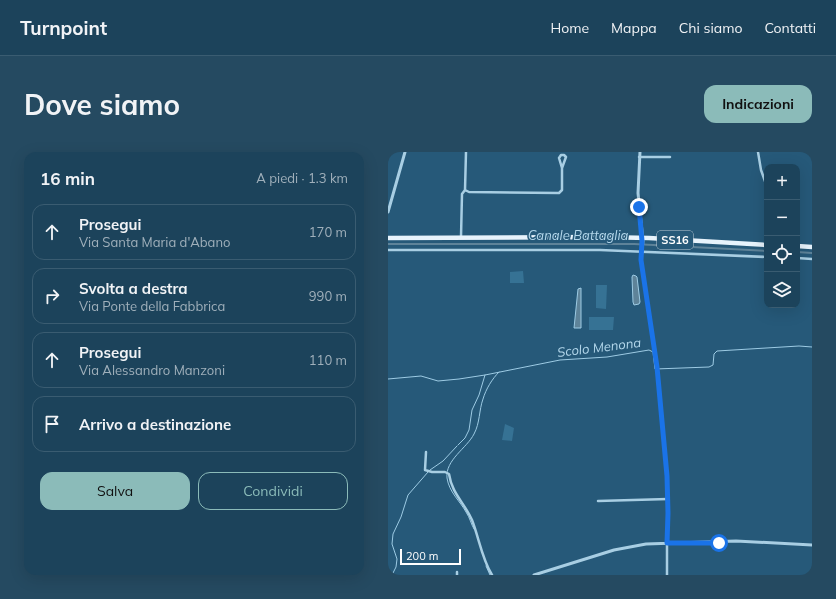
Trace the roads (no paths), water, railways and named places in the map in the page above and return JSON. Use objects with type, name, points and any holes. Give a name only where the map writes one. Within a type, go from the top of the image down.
[{"type":"main road","name":"SS16","points":[[388,238],[461,237],[642,240],[764,245]]},
{"type":"main road","points":[[800,246],[812,247]]},
{"type":"street","points":[[388,212],[405,152]]},
{"type":"street","points":[[461,237],[462,194],[465,190],[467,152]]},
{"type":"street","points":[[640,152],[638,192],[642,240],[642,265],[657,369],[668,499],[667,575]]},
{"type":"street","points":[[758,152],[764,178]]},
{"type":"street","points":[[465,190],[468,192],[559,193],[562,190],[562,168],[559,158],[560,155],[563,154],[566,157],[562,168]]},
{"type":"street","points":[[639,157],[670,157]]},
{"type":"street","points":[[388,250],[570,249],[764,257]]},
{"type":"street","points":[[800,258],[812,259]]},
{"type":"street","points":[[426,452],[425,470],[432,472],[447,472],[453,490],[471,518],[492,575]]},
{"type":"street","points":[[598,501],[668,499]]},
{"type":"street","points":[[534,575],[620,549],[646,544],[736,542],[812,544]]},
{"type":"waterway","name":"Canale Battaglia","points":[[388,244],[634,244],[764,251]]},
{"type":"waterway","name":"Canale Battaglia","points":[[800,252],[812,253]]},
{"type":"waterway","name":"Scolo Menona","points":[[388,379],[421,376],[438,381],[459,379],[560,360],[607,357],[649,350],[653,352],[655,369],[709,367],[713,365],[714,354],[717,351],[799,346],[812,347]]},
{"type":"waterway","points":[[474,529],[464,508],[450,488],[447,472],[453,460],[474,434],[484,395],[499,372]]},
{"type":"waterway","points":[[458,445],[465,438],[469,430],[472,410],[479,395],[485,375]]},
{"type":"waterway","points":[[430,470],[443,461],[457,446]]},
{"type":"waterway","points":[[392,575],[396,567],[397,559],[392,544],[393,534],[401,517],[408,495],[428,472]]},
{"type":"waterway","points":[[486,566],[490,575]]}]
